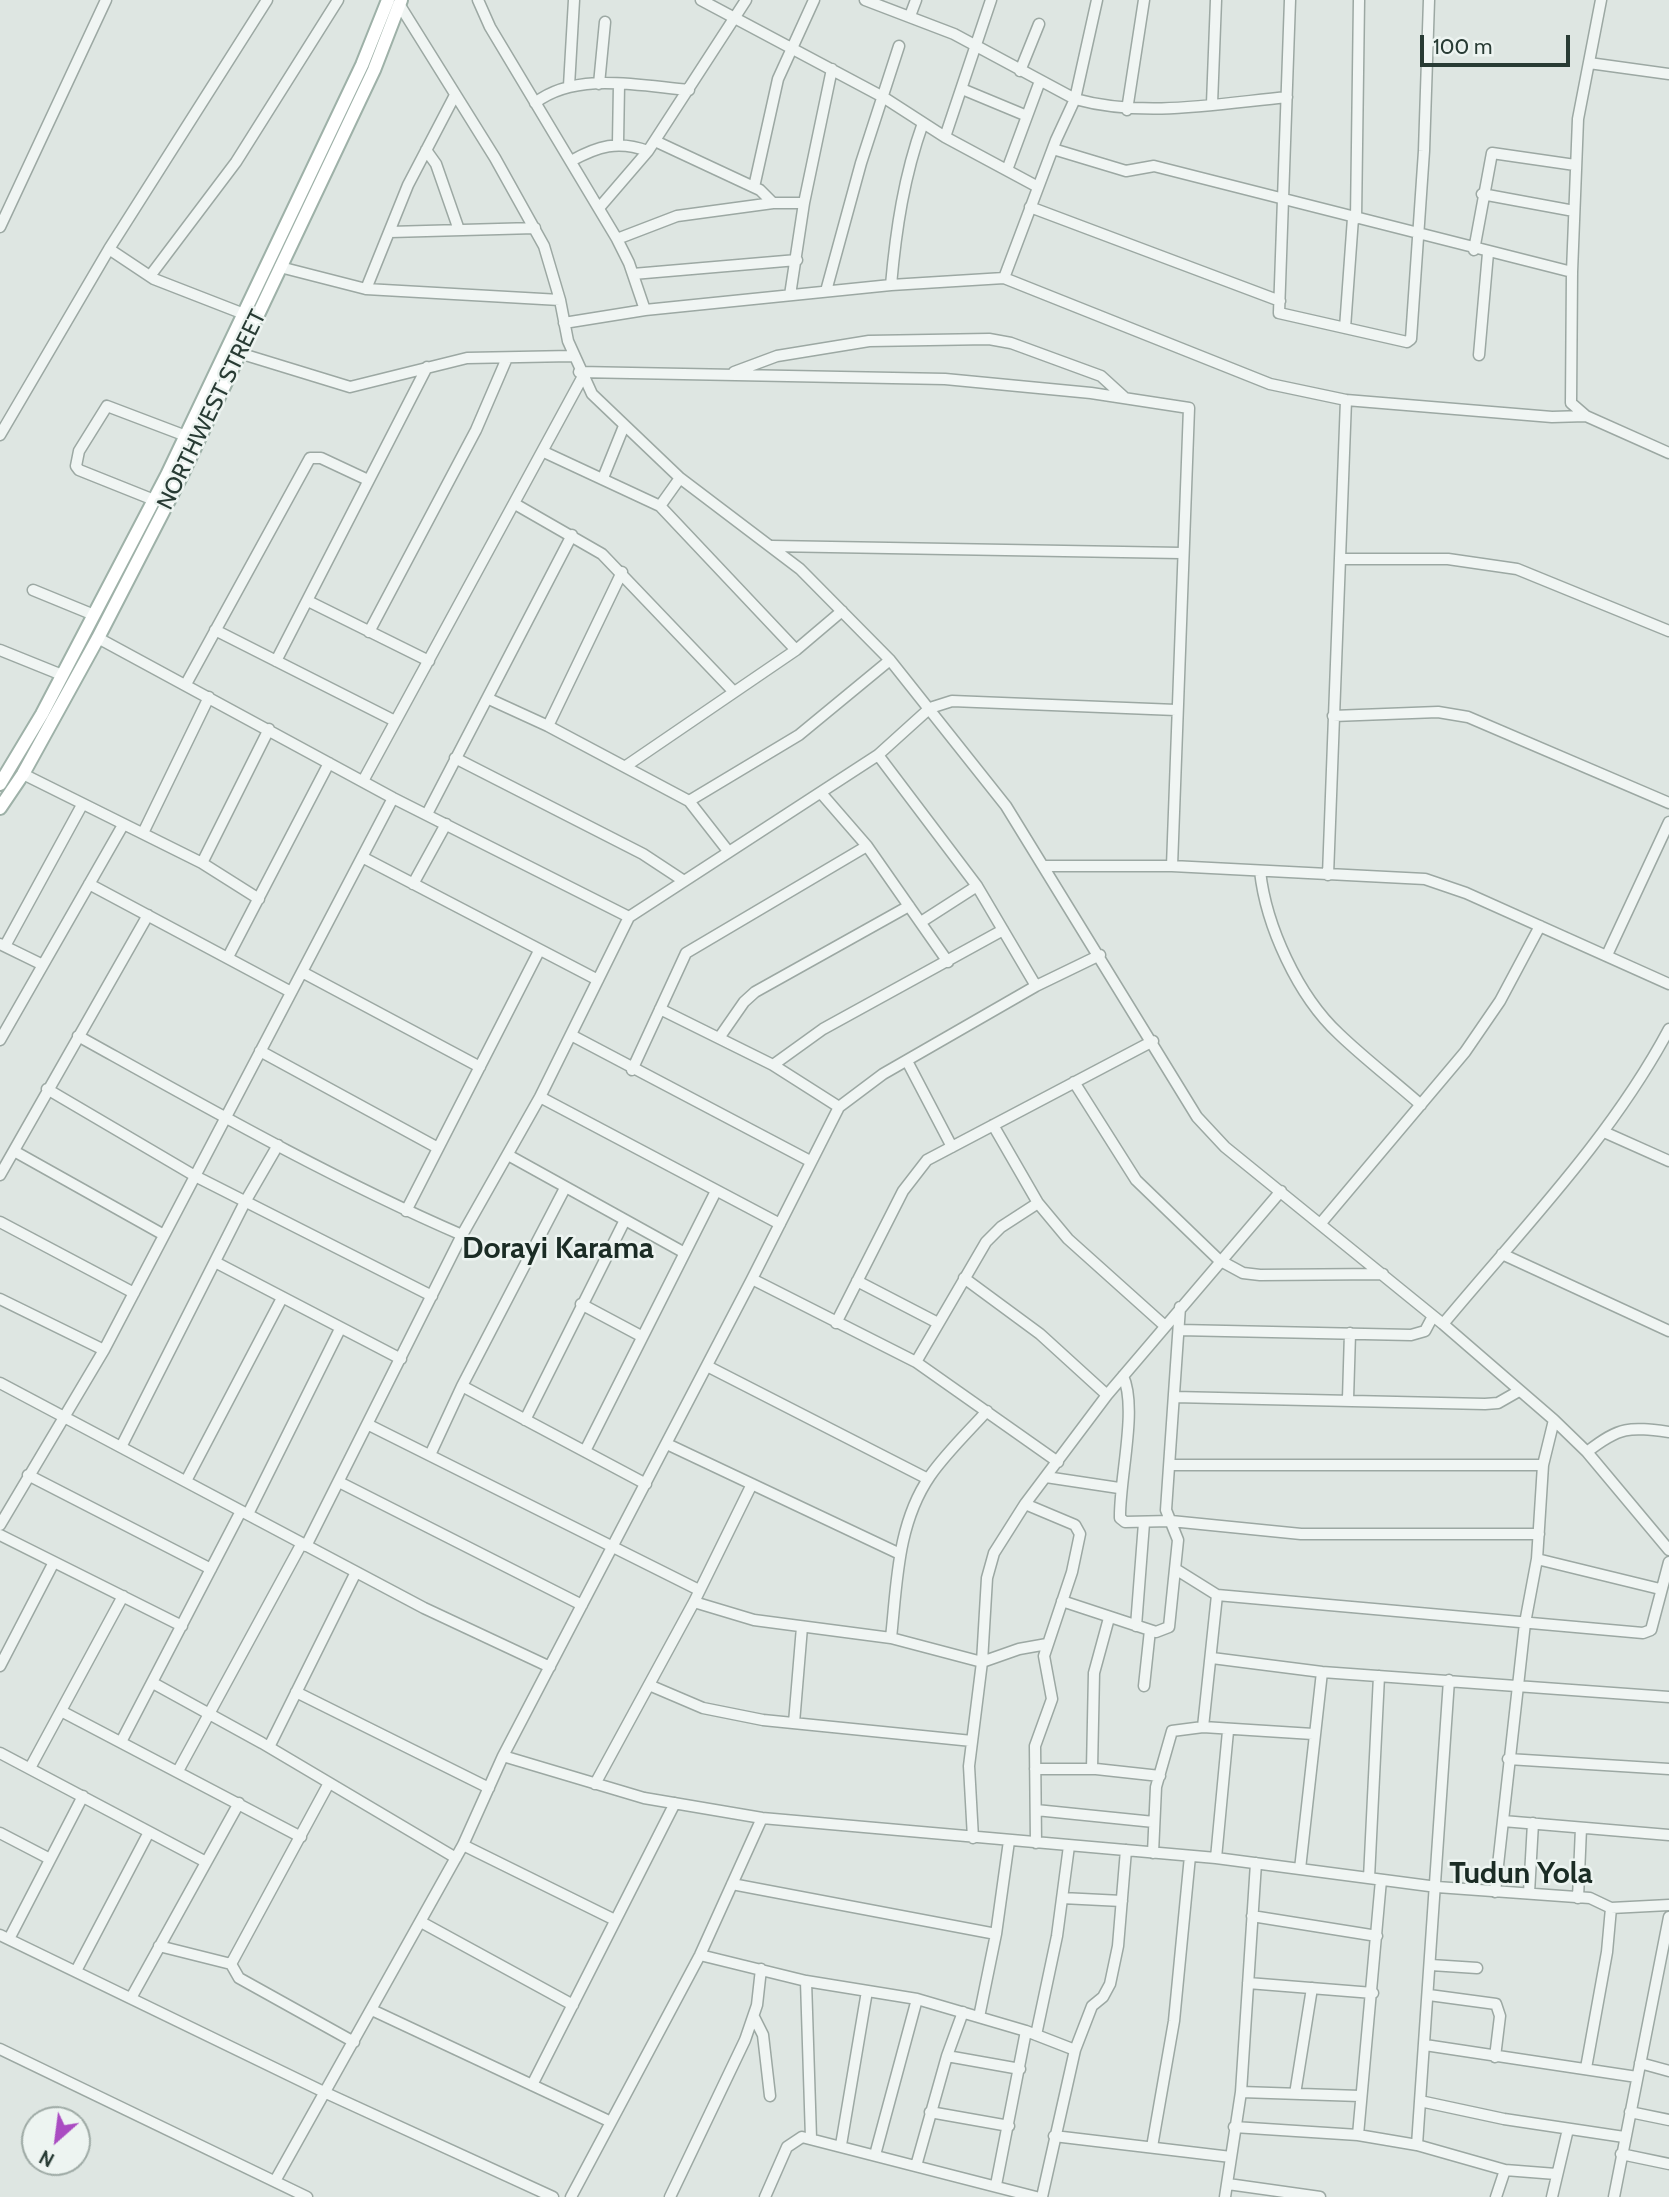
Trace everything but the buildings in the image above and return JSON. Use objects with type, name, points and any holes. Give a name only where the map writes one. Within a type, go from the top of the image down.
[{"type":"main road","name":"NORTHWEST STREET","points":[[0,808],[23,775],[98,638],[182,475],[374,70],[396,1]]},
{"type":"main road","name":"NORTHWEST STREET","points":[[0,783],[62,675],[154,500],[362,65],[396,1]]},
{"type":"street","points":[[0,227],[106,0]]},
{"type":"street","points":[[0,435],[109,249],[267,0]]},
{"type":"street","points":[[150,276],[236,162],[338,0]]},
{"type":"street","points":[[478,0],[535,103],[617,239],[645,310]]},
{"type":"street","points":[[569,86],[574,0]]},
{"type":"street","points":[[701,0],[883,97],[945,137],[1038,187]]},
{"type":"street","points":[[599,208],[648,151],[746,0]]},
{"type":"street","points":[[754,187],[784,60],[794,48],[814,0]]},
{"type":"street","points":[[865,0],[954,34],[1075,99],[1127,110],[1287,97]]},
{"type":"street","points":[[910,16],[916,0]]},
{"type":"street","points":[[945,137],[991,0]]},
{"type":"street","points":[[1004,278],[1052,149],[1075,99],[1097,0]]},
{"type":"street","points":[[1127,110],[1144,0]]},
{"type":"street","points":[[1212,104],[1216,0]]},
{"type":"street","points":[[1290,0],[1280,314],[1410,341],[1429,0]]},
{"type":"street","points":[[1345,328],[1354,218],[1359,0]]},
{"type":"street","points":[[1601,0],[1580,104],[1572,272],[1571,403],[1586,416],[1669,453]]},
{"type":"street","points":[[396,1],[406,11],[454,95],[495,158],[544,246],[560,300],[572,356],[597,402],[680,478],[800,569],[890,660],[1006,806],[1197,1116],[1225,1147],[1383,1274],[1554,1420],[1587,1452],[1669,1549]]},
{"type":"street","points":[[599,84],[605,22]]},
{"type":"street","points":[[1020,71],[1039,24]]},
{"type":"street","points":[[826,291],[861,163],[898,46]]},
{"type":"street","points":[[1589,63],[1669,74]]},
{"type":"street","points":[[790,295],[804,203],[832,69]]},
{"type":"street","points":[[1007,170],[1040,81]]},
{"type":"street","points":[[535,103],[548,93],[569,86],[599,84],[689,90]]},
{"type":"street","points":[[618,143],[619,85]]},
{"type":"street","points":[[961,89],[1027,116]]},
{"type":"street","points":[[366,289],[426,150],[454,95]]},
{"type":"street","points":[[891,285],[898,218],[909,160],[923,123]]},
{"type":"street","points":[[655,141],[754,187],[773,203]]},
{"type":"street","points":[[571,161],[594,148],[618,143],[648,151]]},
{"type":"street","points":[[1052,149],[1126,171],[1154,166],[1474,250],[1572,272]]},
{"type":"street","points":[[426,150],[436,164],[459,230]]},
{"type":"street","points":[[1474,250],[1482,194],[1492,153],[1576,165]]},
{"type":"street","points":[[1482,194],[1574,211]]},
{"type":"street","points":[[617,239],[677,216],[773,203],[804,203]]},
{"type":"street","points":[[1030,207],[1280,301]]},
{"type":"street","points":[[390,232],[534,228]]},
{"type":"street","points":[[109,249],[150,276],[244,314]]},
{"type":"street","points":[[1479,355],[1488,253]]},
{"type":"street","points":[[633,274],[797,260]]},
{"type":"street","points":[[280,267],[366,289],[560,300]]},
{"type":"street","points":[[564,323],[645,310],[826,291],[1004,278],[1270,384],[1346,400],[1552,417],[1586,416]]},
{"type":"street","points":[[727,374],[777,356],[869,341],[989,340],[1011,343],[1101,376],[1124,398]]},
{"type":"street","points":[[239,354],[350,387],[467,358],[572,356]]},
{"type":"street","points":[[369,632],[476,430],[507,358]]},
{"type":"street","points":[[276,661],[427,368]]},
{"type":"street","points":[[580,375],[727,374],[945,379],[1124,398],[1189,408],[1175,710],[1172,866]]},
{"type":"street","points":[[363,781],[544,452],[580,375]]},
{"type":"street","points":[[1328,875],[1346,400]]},
{"type":"street","points":[[154,500],[79,470],[76,462],[79,451],[107,406],[186,436]]},
{"type":"street","points":[[603,478],[624,426]]},
{"type":"street","points":[[544,452],[660,506],[796,650]]},
{"type":"street","points":[[186,684],[310,458],[321,458],[368,480]]},
{"type":"street","points":[[660,506],[680,478]]},
{"type":"street","points":[[514,505],[572,535],[622,572],[734,692]]},
{"type":"street","points":[[426,814],[489,699],[572,535]]},
{"type":"street","points":[[771,546],[1181,553]]},
{"type":"street","points":[[1341,559],[1448,559],[1517,569],[1669,631]]},
{"type":"street","points":[[548,726],[622,572]]},
{"type":"street","points":[[33,590],[94,615]]},
{"type":"street","points":[[308,601],[429,661]]},
{"type":"street","points":[[626,766],[796,650],[842,611]]},
{"type":"street","points":[[215,630],[395,721]]},
{"type":"street","points":[[98,638],[393,798],[629,917]]},
{"type":"street","points":[[1,653],[62,675]]},
{"type":"street","points":[[689,801],[799,735],[890,660]]},
{"type":"street","points":[[143,833],[209,697]]},
{"type":"street","points":[[489,699],[548,726],[689,801],[728,851]]},
{"type":"street","points":[[178,1771],[339,1482],[462,1235],[540,1097],[629,917],[878,755],[930,708],[952,701],[1175,710]]},
{"type":"street","points":[[1334,716],[1438,712],[1468,717],[1669,803]]},
{"type":"street","points":[[202,863],[269,729]]},
{"type":"street","points":[[878,755],[977,886],[1037,986]]},
{"type":"street","points":[[455,758],[643,854],[684,881]]},
{"type":"street","points":[[228,957],[329,763]]},
{"type":"street","points":[[23,775],[202,863],[259,898]]},
{"type":"street","points":[[821,793],[867,846],[948,962]]},
{"type":"street","points":[[0,1525],[104,1350],[393,798]]},
{"type":"street","points":[[43,965],[3,945],[82,805]]},
{"type":"street","points":[[1607,955],[1669,822]]},
{"type":"street","points":[[413,884],[446,824]]},
{"type":"street","points":[[0,1040],[122,825]]},
{"type":"street","points":[[632,1070],[681,959],[694,946],[867,846]]},
{"type":"street","points":[[362,857],[598,980]]},
{"type":"street","points":[[1044,866],[1172,866],[1425,879],[1466,892],[1669,984]]},
{"type":"street","points":[[1260,871],[1263,903],[1270,923],[1296,976],[1324,1018],[1421,1105]]},
{"type":"street","points":[[89,884],[291,992]]},
{"type":"street","points":[[920,922],[977,886]]},
{"type":"street","points":[[719,1038],[744,1002],[755,992],[909,906]]},
{"type":"street","points":[[0,1175],[148,915]]},
{"type":"street","points":[[1321,1223],[1465,1052],[1500,1001],[1540,926]]},
{"type":"street","points":[[773,1065],[823,1029],[1003,930]]},
{"type":"street","points":[[406,1211],[539,951]]},
{"type":"street","points":[[275,2181],[463,1845],[503,1756],[667,1444],[839,1107],[907,1060],[1037,986],[1100,955]]},
{"type":"street","points":[[302,972],[480,1067]]},
{"type":"street","points":[[660,1009],[773,1065],[839,1107]]},
{"type":"street","points":[[1443,1324],[1604,1132],[1651,1063],[1669,1029]]},
{"type":"street","points":[[571,1035],[632,1070],[810,1161]]},
{"type":"street","points":[[78,1036],[225,1118],[406,1211],[462,1235]]},
{"type":"street","points":[[836,1323],[915,1173],[927,1160],[1153,1041]]},
{"type":"street","points":[[260,1051],[438,1148]]},
{"type":"street","points":[[907,1060],[952,1147]]},
{"type":"street","points":[[1074,1083],[1136,1180],[1219,1260],[1243,1273],[1260,1275],[1383,1274]]},
{"type":"street","points":[[47,1089],[195,1176],[432,1296]]},
{"type":"street","points":[[540,1097],[780,1224]]},
{"type":"street","points":[[993,1125],[1038,1203],[1078,1250],[1165,1326]]},
{"type":"street","points":[[1604,1132],[1669,1161]]},
{"type":"street","points":[[121,1447],[245,1202],[278,1145]]},
{"type":"street","points":[[13,1152],[164,1235]]},
{"type":"street","points":[[508,1155],[683,1252]]},
{"type":"street","points":[[430,1455],[462,1386],[565,1188]]},
{"type":"street","points":[[585,1451],[716,1191]]},
{"type":"street","points":[[973,1838],[969,1766],[990,1568],[994,1553],[1025,1504],[1107,1395],[1219,1260],[1281,1191]]},
{"type":"street","points":[[916,1362],[964,1278],[993,1234],[1038,1203]]},
{"type":"street","points":[[525,1420],[625,1220]]},
{"type":"street","points":[[0,1222],[134,1293]]},
{"type":"street","points":[[1502,1254],[1669,1331]]},
{"type":"street","points":[[215,1262],[401,1359]]},
{"type":"street","points":[[964,1278],[1040,1334],[1107,1395]]},
{"type":"street","points":[[752,1279],[916,1362],[1058,1462]]},
{"type":"street","points":[[857,1281],[938,1323]]},
{"type":"street","points":[[186,1481],[282,1298]]},
{"type":"street","points":[[0,1299],[104,1350]]},
{"type":"street","points":[[581,1304],[641,1336]]},
{"type":"street","points":[[1062,1601],[1150,1630],[1166,1631],[1169,1627],[1178,1540],[1166,1510],[1180,1307]]},
{"type":"street","points":[[1178,1330],[1420,1334],[1433,1316]]},
{"type":"street","points":[[122,1740],[340,1329]]},
{"type":"street","points":[[1348,1399],[1350,1333]]},
{"type":"street","points":[[707,1366],[928,1479]]},
{"type":"street","points":[[1124,1376],[1129,1391],[1124,1464],[1119,1488],[1120,1518],[1125,1522],[1171,1521],[1301,1534],[1539,1534]]},
{"type":"street","points":[[0,1383],[424,1608],[550,1667]]},
{"type":"street","points":[[462,1386],[646,1484]]},
{"type":"street","points":[[1174,1397],[1485,1404],[1498,1403],[1519,1391]]},
{"type":"street","points":[[891,1638],[900,1554],[909,1517],[928,1479],[987,1411]]},
{"type":"street","points":[[1495,1892],[1525,1623],[1537,1559],[1543,1465],[1554,1420]]},
{"type":"street","points":[[369,1425],[699,1590]]},
{"type":"street","points":[[1587,1452],[1608,1435],[1622,1429],[1669,1432]]},
{"type":"street","points":[[667,1444],[900,1554]]},
{"type":"street","points":[[1170,1465],[1543,1465]]},
{"type":"street","points":[[28,1475],[211,1569]]},
{"type":"street","points":[[1046,1477],[1119,1488]]},
{"type":"street","points":[[339,1482],[582,1605]]},
{"type":"street","points":[[595,1784],[694,1602],[752,1484]]},
{"type":"street","points":[[1025,1504],[1078,1529],[1077,1551],[1044,1656],[1052,1699],[1037,1735],[1036,1843]]},
{"type":"street","points":[[1136,1626],[1144,1523]]},
{"type":"street","points":[[0,1535],[182,1626]]},
{"type":"street","points":[[1537,1559],[1660,1589]]},
{"type":"street","points":[[0,1666],[54,1562]]},
{"type":"street","points":[[1177,1570],[1217,1595],[1643,1633],[1650,1630],[1669,1562]]},
{"type":"street","points":[[269,1747],[356,1572]]},
{"type":"street","points":[[1203,1727],[1217,1595]]},
{"type":"street","points":[[30,1768],[123,1596]]},
{"type":"street","points":[[694,1602],[754,1620],[891,1638],[982,1662],[1019,1648],[1047,1644]]},
{"type":"street","points":[[1092,1769],[1094,1673],[1110,1618]]},
{"type":"street","points":[[794,1723],[802,1627]]},
{"type":"street","points":[[1144,1686],[1150,1630]]},
{"type":"street","points":[[1212,1658],[1322,1672],[1669,1697]]},
{"type":"street","points":[[1300,1869],[1322,1672]]},
{"type":"street","points":[[1369,1878],[1379,1676]]},
{"type":"street","points":[[1417,2145],[1437,1887],[1449,1680]]},
{"type":"street","points":[[153,1683],[269,1747],[456,1858]]},
{"type":"street","points":[[649,1685],[703,1708],[794,1723],[972,1741]]},
{"type":"street","points":[[296,1692],[488,1788]]},
{"type":"street","points":[[61,1711],[122,1740],[300,1837]]},
{"type":"street","points":[[1153,1853],[1160,1776],[1172,1731],[1203,1727],[1228,1731],[1313,1734]]},
{"type":"street","points":[[1216,1858],[1228,1731]]},
{"type":"street","points":[[0,1753],[206,1863]]},
{"type":"street","points":[[503,1756],[595,1784],[675,1803],[762,1818],[1216,1858],[1437,1887],[1590,1898],[1611,1908],[1669,1905]]},
{"type":"street","points":[[1508,1759],[1669,1769]]},
{"type":"street","points":[[1035,1769],[1092,1769],[1160,1776]]},
{"type":"street","points":[[231,1964],[329,1783]]},
{"type":"street","points":[[83,1796],[50,1860],[4,1937],[326,2093],[553,2197]]},
{"type":"street","points":[[131,1998],[239,1803]]},
{"type":"street","points":[[532,2085],[675,1803]]},
{"type":"street","points":[[1036,1810],[1154,1822]]},
{"type":"street","points":[[571,2197],[701,1955],[762,1818]]},
{"type":"street","points":[[1503,1821],[1669,1835]]},
{"type":"street","points":[[1529,1894],[1533,1823]]},
{"type":"street","points":[[1578,1898],[1581,1828]]},
{"type":"street","points":[[76,1971],[149,1832]]},
{"type":"street","points":[[0,1833],[50,1860]]},
{"type":"street","points":[[979,2017],[996,1934],[1009,1841]]},
{"type":"street","points":[[463,1845],[615,1920]]},
{"type":"street","points":[[996,2185],[1020,2069],[1062,1898],[1069,1846]]},
{"type":"street","points":[[1042,2197],[1075,2050],[1092,2006],[1103,1997],[1110,1984],[1126,1850]]},
{"type":"street","points":[[1152,2147],[1174,2021],[1190,1856]]},
{"type":"street","points":[[1226,2197],[1241,2092],[1256,1863]]},
{"type":"street","points":[[1358,2135],[1360,2096],[1373,1993],[1381,1880]]},
{"type":"street","points":[[732,1884],[996,1934]]},
{"type":"street","points":[[1062,1898],[1122,1901]]},
{"type":"street","points":[[1586,2068],[1607,1952],[1611,1908]]},
{"type":"street","points":[[1252,1916],[1377,1936]]},
{"type":"street","points":[[1614,2197],[1669,1917]]},
{"type":"street","points":[[421,1922],[572,2005]]},
{"type":"street","points":[[159,1946],[231,1964],[239,1978],[354,2042]]},
{"type":"street","points":[[701,1955],[806,1981],[916,1999],[1031,2033],[1075,2050]]},
{"type":"street","points":[[1431,1965],[1477,1968]]},
{"type":"street","points":[[670,2197],[754,2017],[761,1969]]},
{"type":"street","points":[[806,1981],[811,2138]]},
{"type":"street","points":[[1248,1983],[1373,1993]]},
{"type":"street","points":[[1295,2094],[1312,1988]]},
{"type":"street","points":[[841,2145],[867,1991]]},
{"type":"street","points":[[1429,1995],[1496,2004],[1500,2016],[1495,2057]]},
{"type":"street","points":[[875,2155],[916,1999]]},
{"type":"street","points":[[372,2010],[611,2122]]},
{"type":"street","points":[[916,2166],[947,2056],[963,2012]]},
{"type":"street","points":[[754,2017],[763,2035],[770,2096]]},
{"type":"street","points":[[1425,2045],[1637,2077]]},
{"type":"street","points":[[0,2049],[307,2197]]},
{"type":"street","points":[[947,2056],[1020,2069]]},
{"type":"street","points":[[1640,2063],[1669,2071]]},
{"type":"street","points":[[1241,2092],[1360,2096]]},
{"type":"street","points":[[1420,2101],[1624,2137]]},
{"type":"street","points":[[930,2112],[1009,2126]]},
{"type":"street","points":[[1630,2112],[1669,2120]]},
{"type":"street","points":[[1234,2127],[1358,2135],[1417,2145],[1505,2170],[1556,2174]]},
{"type":"street","points":[[1552,2197],[1568,2129]]},
{"type":"street","points":[[1054,2136],[1231,2157]]},
{"type":"street","points":[[765,2197],[787,2147],[794,2139],[811,2138],[1036,2197]]},
{"type":"street","points":[[1621,2154],[1669,2164]]},
{"type":"street","points":[[1496,2197],[1505,2170]]},
{"type":"street","points":[[1228,2184],[1295,2196],[1320,2197]]},
{"type":"district","name":"Dorayi Karama","points":[[558,1249]]},
{"type":"district","name":"Tudun Yola","points":[[1521,1874]]}]
